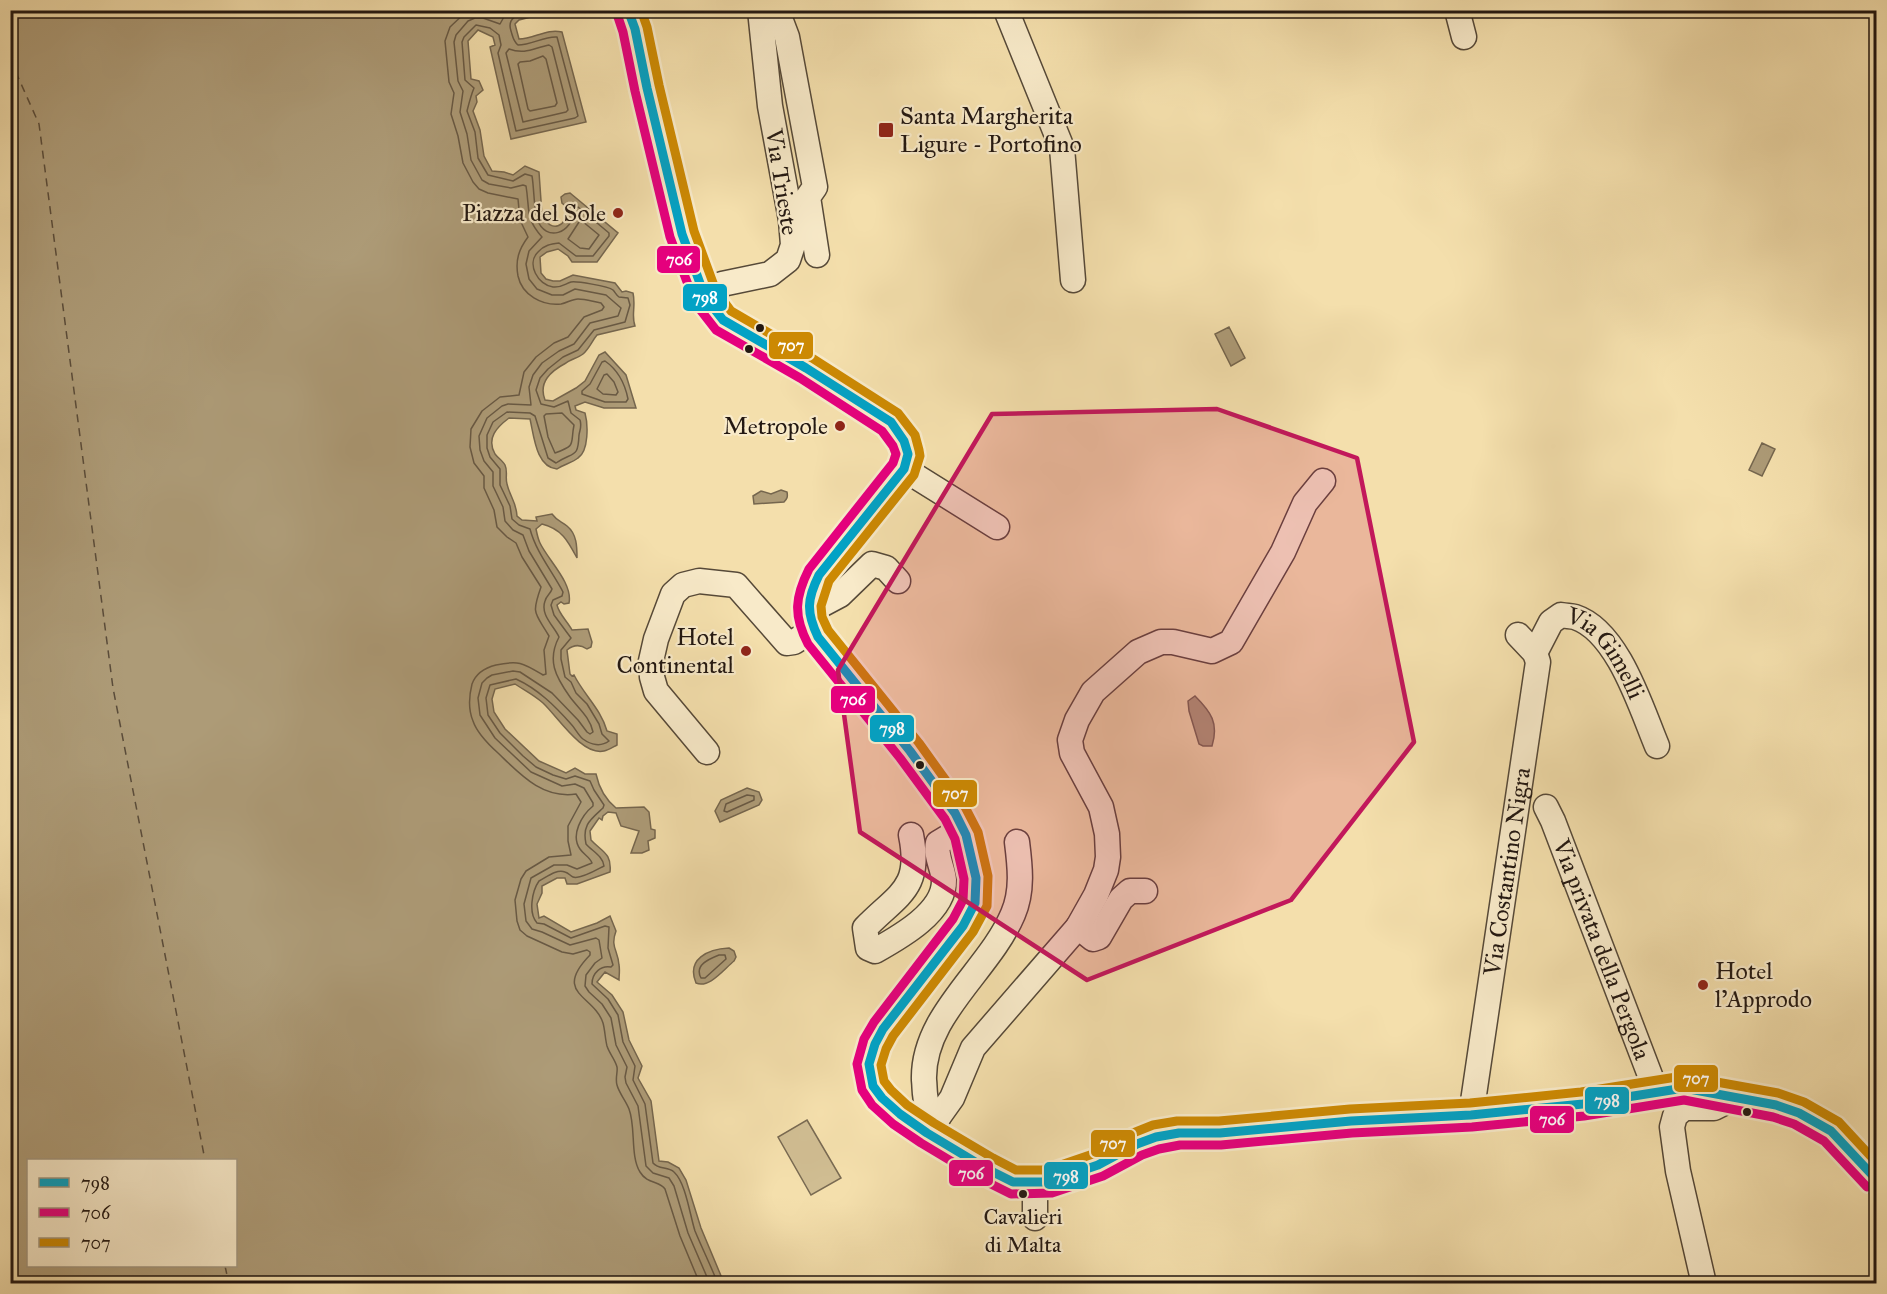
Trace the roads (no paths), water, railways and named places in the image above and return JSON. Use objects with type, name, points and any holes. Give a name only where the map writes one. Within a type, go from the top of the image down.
[{"type":"main road","points":[[628,10],[635,29],[682,234],[705,297],[723,320],[806,368],[891,422],[904,441],[908,454],[904,469],[819,575],[809,595],[811,621],[818,637],[934,783],[955,813],[963,828],[976,878],[975,903],[963,926],[883,1029],[875,1044],[869,1064],[873,1086],[882,1098],[900,1114],[932,1125],[987,1168],[1013,1182],[1048,1182],[1098,1165],[1137,1144],[1156,1137],[1179,1133],[1220,1133],[1351,1121],[1471,1115],[1583,1104],[1684,1088],[1776,1105],[1799,1113],[1831,1131],[1876,1179]]},
{"type":"street","points":[[1006,10],[1062,148],[1073,280]]},
{"type":"street","points":[[1457,10],[1464,37]]},
{"type":"street","name":"Via Trieste","points":[[705,297],[722,284],[771,274],[789,260],[793,245],[791,220],[770,106],[773,11]]},
{"type":"street","points":[[773,11],[787,37],[815,187],[808,197],[817,255]]},
{"type":"street","points":[[904,469],[997,528]]},
{"type":"street","points":[[932,1125],[952,1098],[973,1048],[1078,927],[1096,895],[1106,870],[1107,834],[1101,807],[1072,753],[1070,740],[1077,720],[1093,692],[1138,652],[1161,642],[1173,642],[1212,651],[1232,642],[1283,552],[1305,503],[1323,481]]},
{"type":"street","points":[[707,752],[656,691],[652,677],[651,661],[656,639],[673,594],[683,585],[699,581],[736,585],[787,643],[794,642],[811,621],[872,564],[886,568],[898,581]]},
{"type":"street","name":"Via Gimelli","points":[[1536,653],[1551,622],[1561,615],[1575,617],[1590,625],[1604,638],[1622,663],[1657,746]]},
{"type":"street","points":[[1518,635],[1536,653]]},
{"type":"street","name":"Via Costantino Nigra","points":[[1471,1115],[1538,662],[1536,653]]},
{"type":"street","name":"Via privata della Pergola","points":[[1546,807],[1656,1091]]},
{"type":"street","points":[[911,835],[914,849],[913,874],[906,890],[865,928],[868,948],[875,951],[897,939],[929,914],[940,899],[944,887],[938,843],[963,828]]},
{"type":"street","points":[[932,1125],[925,1095],[924,1064],[940,1023],[951,1003],[1001,940],[1015,911],[1021,879],[1017,842]]},
{"type":"street","points":[[1078,927],[1093,939],[1099,937],[1121,899],[1130,891],[1144,891]]},
{"type":"street","points":[[1704,1284],[1678,1171],[1672,1127],[1675,1116],[1684,1108],[1714,1108],[1722,1104],[1728,1095]]},
{"type":"street","points":[[1035,1182],[1035,1218]]},
{"type":"water","points":[[11,11],[543,11],[543,14],[519,20],[515,24],[519,39],[551,31],[562,32],[586,122],[511,139],[490,47],[495,45],[493,37],[478,30],[468,41],[471,79],[479,81],[483,90],[476,96],[477,102],[473,111],[480,130],[484,156],[492,171],[513,175],[525,166],[539,172],[542,215],[550,225],[558,226],[565,220],[568,208],[562,203],[561,197],[570,193],[618,233],[597,262],[572,262],[558,249],[547,252],[540,257],[541,273],[546,279],[560,281],[573,275],[615,283],[622,292],[633,293],[635,326],[597,335],[583,354],[561,366],[547,378],[543,388],[545,400],[553,401],[585,381],[599,355],[605,352],[626,375],[636,408],[604,408],[585,402],[575,406],[576,410],[585,413],[587,437],[584,450],[576,460],[557,469],[544,463],[540,457],[530,419],[509,418],[494,433],[492,443],[495,454],[506,467],[506,482],[517,516],[522,520],[537,521],[536,517],[552,514],[570,529],[575,537],[577,558],[567,541],[555,529],[542,524],[536,529],[540,543],[564,580],[569,595],[569,603],[561,602],[557,605],[559,611],[572,630],[588,629],[592,642],[591,647],[587,649],[577,646],[567,650],[570,674],[574,675],[597,709],[607,731],[617,734],[617,745],[604,751],[587,748],[543,703],[515,684],[495,689],[492,699],[494,712],[505,729],[539,761],[566,773],[575,768],[585,774],[596,774],[603,793],[616,808],[644,807],[649,812],[651,829],[655,830],[655,838],[648,841],[649,850],[642,853],[631,853],[639,831],[621,826],[616,813],[608,812],[602,820],[599,818],[590,831],[591,840],[608,857],[610,872],[577,884],[567,884],[565,878],[557,878],[542,886],[542,893],[537,904],[539,918],[544,916],[571,932],[610,916],[616,931],[614,945],[619,967],[619,980],[605,972],[597,982],[612,995],[623,1012],[629,1040],[642,1066],[638,1078],[651,1101],[659,1161],[668,1162],[679,1168],[686,1180],[701,1228],[724,1283],[11,1283]]},
{"type":"water","points":[[1229,327],[1245,358],[1231,366],[1215,334]]},
{"type":"water","points":[[1762,443],[1775,449],[1762,476],[1749,470]]},
{"type":"water","points":[[781,490],[787,492],[784,502],[754,504],[753,496],[761,491],[771,494]]},
{"type":"water","points":[[1195,696],[1212,718],[1215,731],[1212,746],[1199,744],[1188,701]]},
{"type":"water","points":[[747,788],[759,792],[762,800],[759,805],[720,822],[715,811],[721,800]]},
{"type":"water","points":[[729,948],[734,951],[736,957],[734,961],[711,981],[696,983],[694,968],[701,957],[707,953]]},
{"type":"place","name":"Santa Margherita Ligure - Portofino","points":[[886,130]]},
{"type":"place","name":"Piazza del Sole","points":[[618,213]]},
{"type":"place","name":"Metropole","points":[[840,426]]},
{"type":"place","name":"Hotel Continental","points":[[746,651]]},
{"type":"place","name":"Hotel l'Approdo","points":[[1703,985]]},
{"type":"place","name":"Cavalieri di Malta","points":[[1023,1194]]}]
